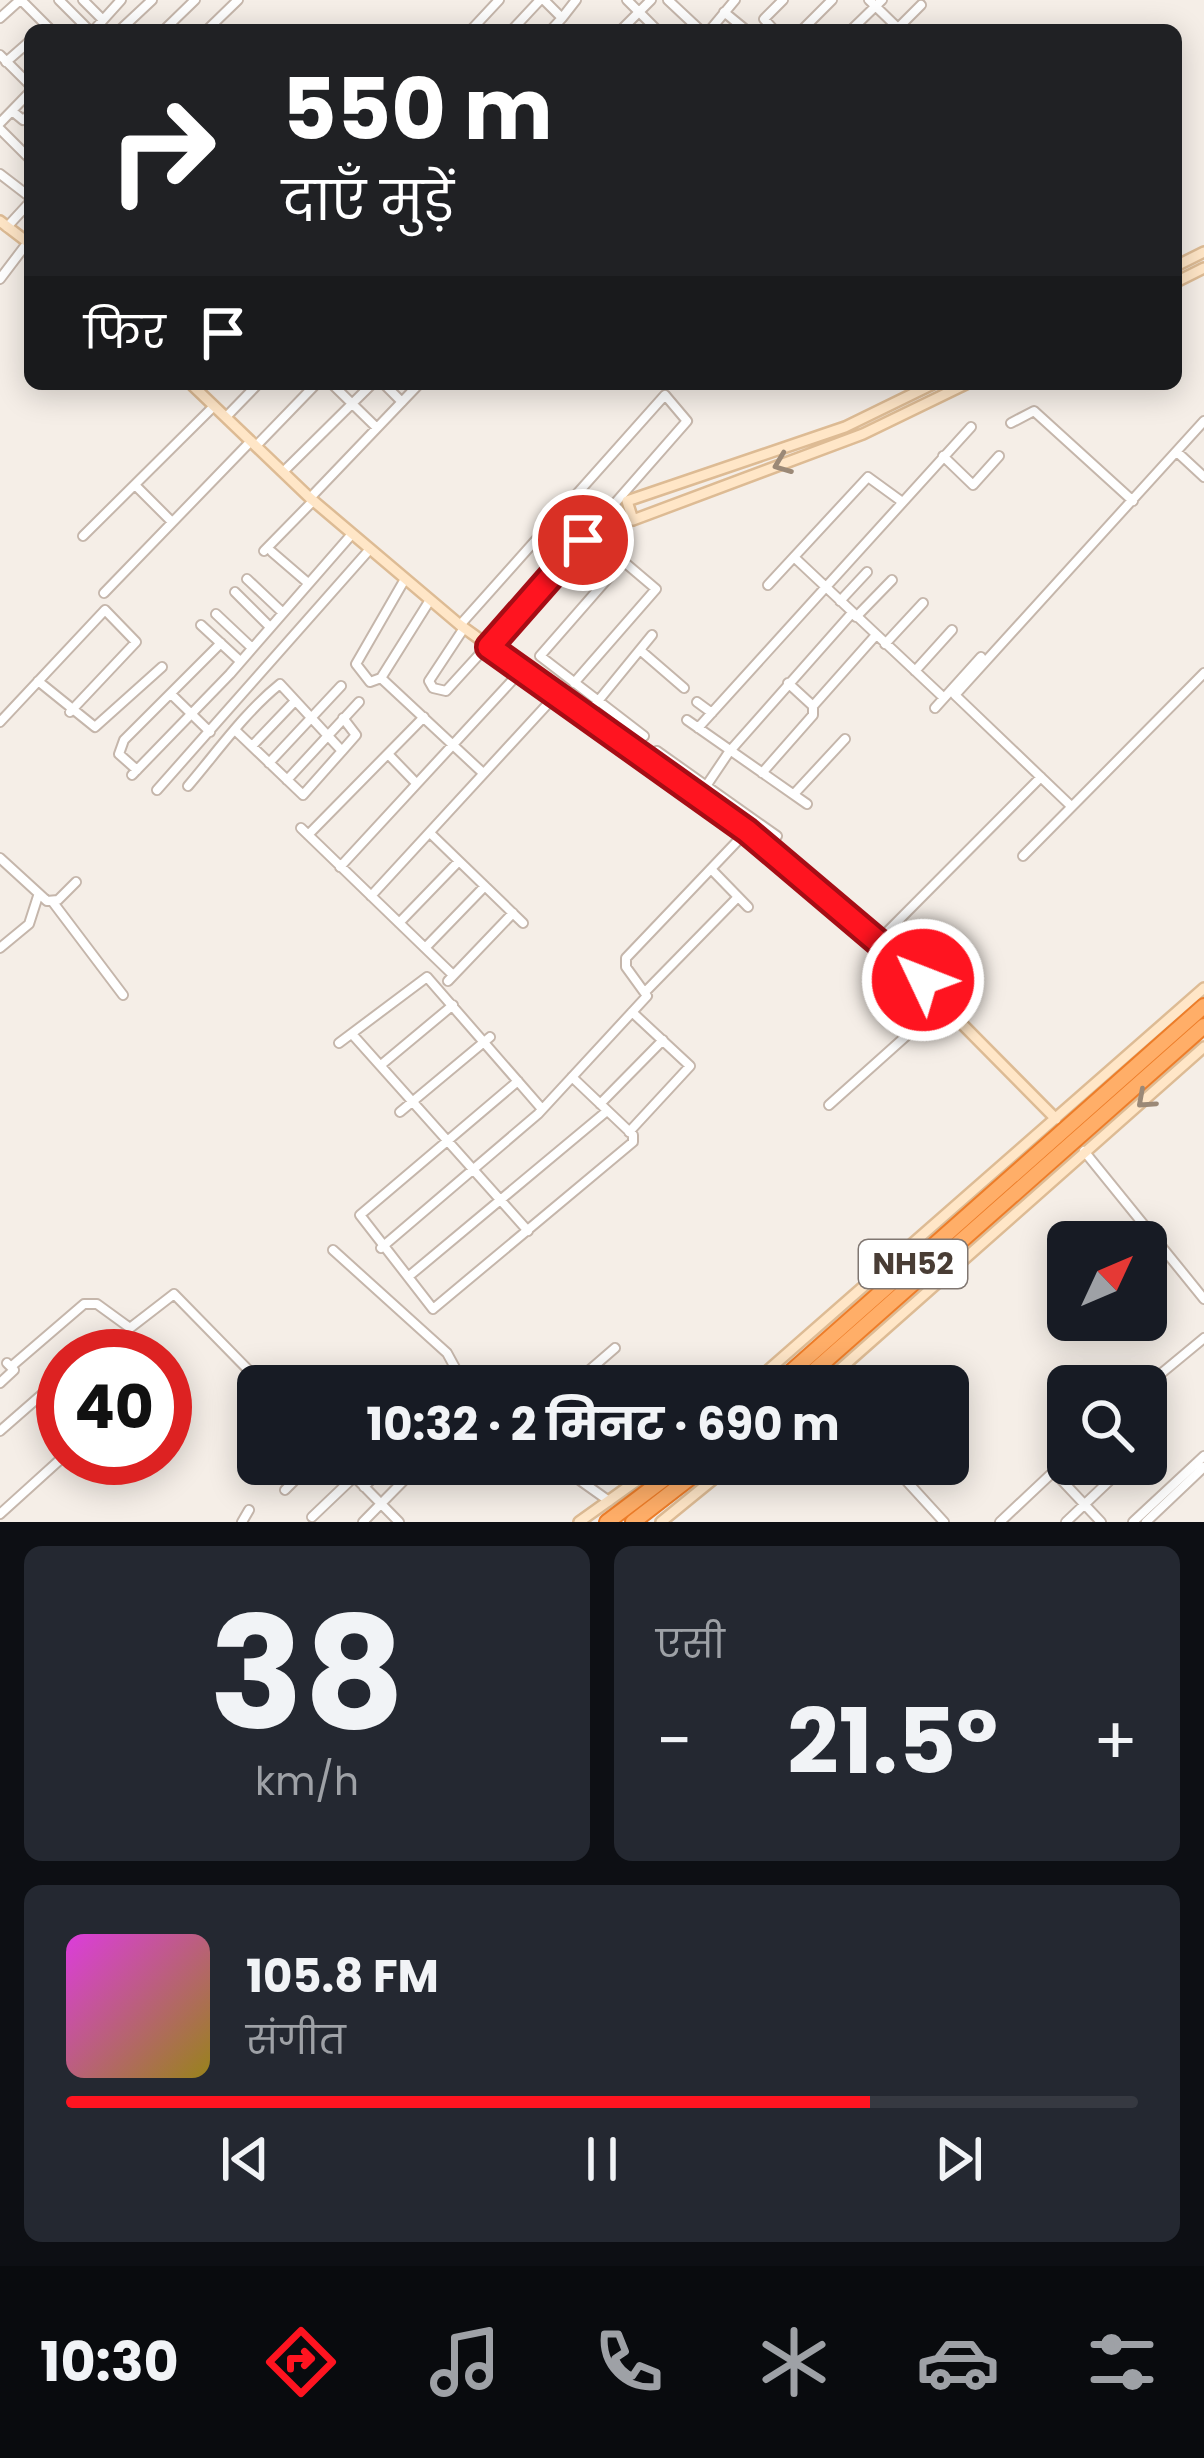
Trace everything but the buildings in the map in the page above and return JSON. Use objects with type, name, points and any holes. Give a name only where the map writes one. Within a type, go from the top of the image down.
[{"type":"highway","name":"NH52","points":[[799,1365],[1052,1141],[1152,1043],[1204,1006]]},
{"type":"highway","name":"NH52","points":[[821,1365],[1204,1026]]},
{"type":"highway","points":[[1175,1051],[1202,1049]]},
{"type":"highway","points":[[607,1522],[656,1485]]},
{"type":"highway","points":[[633,1522],[681,1485]]},
{"type":"street","points":[[0,18],[20,0],[45,24]]},
{"type":"street","points":[[59,0],[85,24]]},
{"type":"street","points":[[83,0],[103,20]]},
{"type":"street","points":[[98,24],[122,0]]},
{"type":"street","points":[[126,24],[152,0]]},
{"type":"street","points":[[170,24],[195,0]]},
{"type":"street","points":[[213,24],[237,0]]},
{"type":"street","points":[[477,24],[499,0]]},
{"type":"street","points":[[518,24],[542,0],[562,18]]},
{"type":"street","points":[[556,24],[576,0]]},
{"type":"street","points":[[627,0],[651,24]]},
{"type":"street","points":[[627,24],[651,0]]},
{"type":"street","points":[[668,0],[694,24]]},
{"type":"street","points":[[715,24],[735,0]]},
{"type":"street","points":[[769,24],[764,19],[783,0]]},
{"type":"street","points":[[808,24],[832,0]]},
{"type":"street","points":[[902,24],[921,5]]},
{"type":"street","points":[[724,12],[739,24]]},
{"type":"street","points":[[3,60],[24,83]]},
{"type":"street","points":[[24,96],[0,126],[24,152]]},
{"type":"street","points":[[12,111],[24,118]]},
{"type":"street","points":[[0,173],[24,194]]},
{"type":"street","points":[[0,279],[24,249]]},
{"type":"street","points":[[197,390],[312,500],[462,627],[747,831],[879,940],[1056,1119]]},
{"type":"street","points":[[226,417],[252,390]]},
{"type":"street","points":[[104,592],[310,390]]},
{"type":"street","points":[[338,390],[377,428]]},
{"type":"street","points":[[283,472],[366,390]]},
{"type":"street","points":[[390,390],[402,402]]},
{"type":"street","points":[[308,583],[268,551],[413,390]]},
{"type":"street","points":[[922,390],[845,427],[627,501],[633,520],[863,434],[954,390]]},
{"type":"street","points":[[665,395],[687,421],[569,556],[446,691],[433,688],[430,681],[462,627],[665,395]]},
{"type":"street","points":[[82,536],[214,406]]},
{"type":"street","points":[[1011,423],[1034,411],[1132,501]]},
{"type":"street","points":[[1071,806],[955,695],[1204,421]]},
{"type":"street","points":[[698,728],[971,427]]},
{"type":"street","points":[[1177,452],[1204,476]]},
{"type":"street","points":[[943,456],[973,485],[999,456]]},
{"type":"street","points":[[768,585],[868,477],[901,501]]},
{"type":"street","points":[[135,485],[172,522]]},
{"type":"street","points":[[542,533],[569,556]]},
{"type":"street","points":[[221,644],[119,750],[135,772],[352,534]]},
{"type":"street","points":[[157,790],[370,549]]},
{"type":"street","points":[[574,683],[656,589],[610,550]]},
{"type":"street","points":[[795,559],[944,698]]},
{"type":"street","points":[[623,561],[540,656],[644,736]]},
{"type":"street","points":[[840,601],[867,572]]},
{"type":"street","points":[[405,578],[356,664],[370,682],[382,677],[430,600]]},
{"type":"street","points":[[247,579],[283,613]]},
{"type":"street","points":[[698,798],[729,752],[788,683],[892,580]]},
{"type":"street","points":[[236,592],[270,627]]},
{"type":"street","points":[[885,644],[923,603]]},
{"type":"street","points":[[0,722],[102,610],[132,633],[136,643],[70,712]]},
{"type":"street","points":[[216,614],[251,647]]},
{"type":"street","points":[[202,626],[240,661]]},
{"type":"street","points":[[915,671],[952,629]]},
{"type":"street","points":[[586,717],[652,635]]},
{"type":"street","points":[[762,773],[876,635]]},
{"type":"street","points":[[640,650],[684,688]]},
{"type":"street","points":[[934,708],[981,657]]},
{"type":"street","points":[[38,681],[86,724],[104,723],[162,667]]},
{"type":"street","points":[[264,671],[342,751]]},
{"type":"street","points":[[340,867],[520,672]]},
{"type":"street","points":[[1023,856],[1204,673]]},
{"type":"street","points":[[382,677],[483,773]]},
{"type":"street","points":[[788,683],[813,706]]},
{"type":"street","points":[[188,786],[280,684]]},
{"type":"street","points":[[269,763],[341,686]]},
{"type":"street","points":[[171,694],[210,732]]},
{"type":"street","points":[[371,896],[554,696]]},
{"type":"street","points":[[252,746],[295,701]]},
{"type":"street","points":[[287,780],[358,702]]},
{"type":"street","points":[[698,702],[712,713]]},
{"type":"street","points":[[236,731],[303,795],[356,735],[343,718]]},
{"type":"street","points":[[424,718],[305,832],[450,978],[513,913]]},
{"type":"street","points":[[686,720],[807,804]]},
{"type":"street","points":[[794,794],[845,739]]},
{"type":"street","points":[[657,751],[777,836]]},
{"type":"street","points":[[388,754],[417,783]]},
{"type":"street","points":[[879,940],[1041,777]]},
{"type":"street","points":[[646,990],[629,972],[626,958],[747,831]]},
{"type":"street","points":[[430,833],[524,923]]},
{"type":"street","points":[[0,858],[38,895],[52,902],[123,995]]},
{"type":"street","points":[[399,923],[459,861]]},
{"type":"street","points":[[711,869],[748,907]]},
{"type":"street","points":[[52,902],[76,882]]},
{"type":"street","points":[[425,948],[484,886]]},
{"type":"street","points":[[0,948],[29,924],[38,895]]},
{"type":"street","points":[[381,1248],[542,1109],[632,1012],[646,990],[738,897]]},
{"type":"street","points":[[339,1043],[421,977],[431,979],[487,1039],[542,1109]]},
{"type":"street","points":[[773,1365],[1056,1119],[1152,1043],[1204,988]]},
{"type":"street","points":[[830,1105],[944,1002]]},
{"type":"street","points":[[381,1065],[453,1005]]},
{"type":"street","points":[[629,1132],[688,1070],[632,1012]]},
{"type":"street","points":[[352,1034],[528,1232]]},
{"type":"street","points":[[400,1112],[487,1039]]},
{"type":"street","points":[[408,1277],[604,1107],[663,1040]]},
{"type":"street","points":[[845,1365],[1202,1049]]},
{"type":"street","points":[[518,1081],[362,1212],[381,1248],[433,1309],[633,1142],[629,1132],[572,1077]]},
{"type":"street","points":[[1073,1141],[1204,1299]]},
{"type":"street","points":[[333,1250],[447,1353],[454,1365]]},
{"type":"street","points":[[0,1382],[83,1304],[97,1304],[130,1328],[174,1294],[244,1365]]},
{"type":"street","points":[[1167,1369],[1204,1338]]},
{"type":"street","points":[[595,1365],[615,1348]]},
{"type":"street","points":[[0,1369],[13,1365]]},
{"type":"street","points":[[0,1431],[36,1400]]},
{"type":"street","points":[[1133,1522],[1204,1456]]},
{"type":"street","points":[[1146,1522],[1204,1467]]},
{"type":"street","points":[[1000,1522],[1047,1478]]},
{"type":"street","points":[[0,1514],[36,1481]]},
{"type":"street","points":[[285,1490],[290,1485]]},
{"type":"street","points":[[312,1516],[345,1485]]},
{"type":"street","points":[[363,1522],[400,1485]]},
{"type":"street","points":[[586,1485],[609,1501]]},
{"type":"street","points":[[579,1522],[631,1485]]},
{"type":"street","points":[[661,1522],[706,1485]]},
{"type":"street","points":[[910,1485],[944,1522]]},
{"type":"street","points":[[1066,1485],[1102,1522]]},
{"type":"street","points":[[1066,1522],[1104,1485]]},
{"type":"street","points":[[364,1487],[399,1522]]},
{"type":"street","points":[[242,1522],[249,1510]]},
{"type":"route","points":[[583,540],[489,647],[747,831],[923,980]]}]
